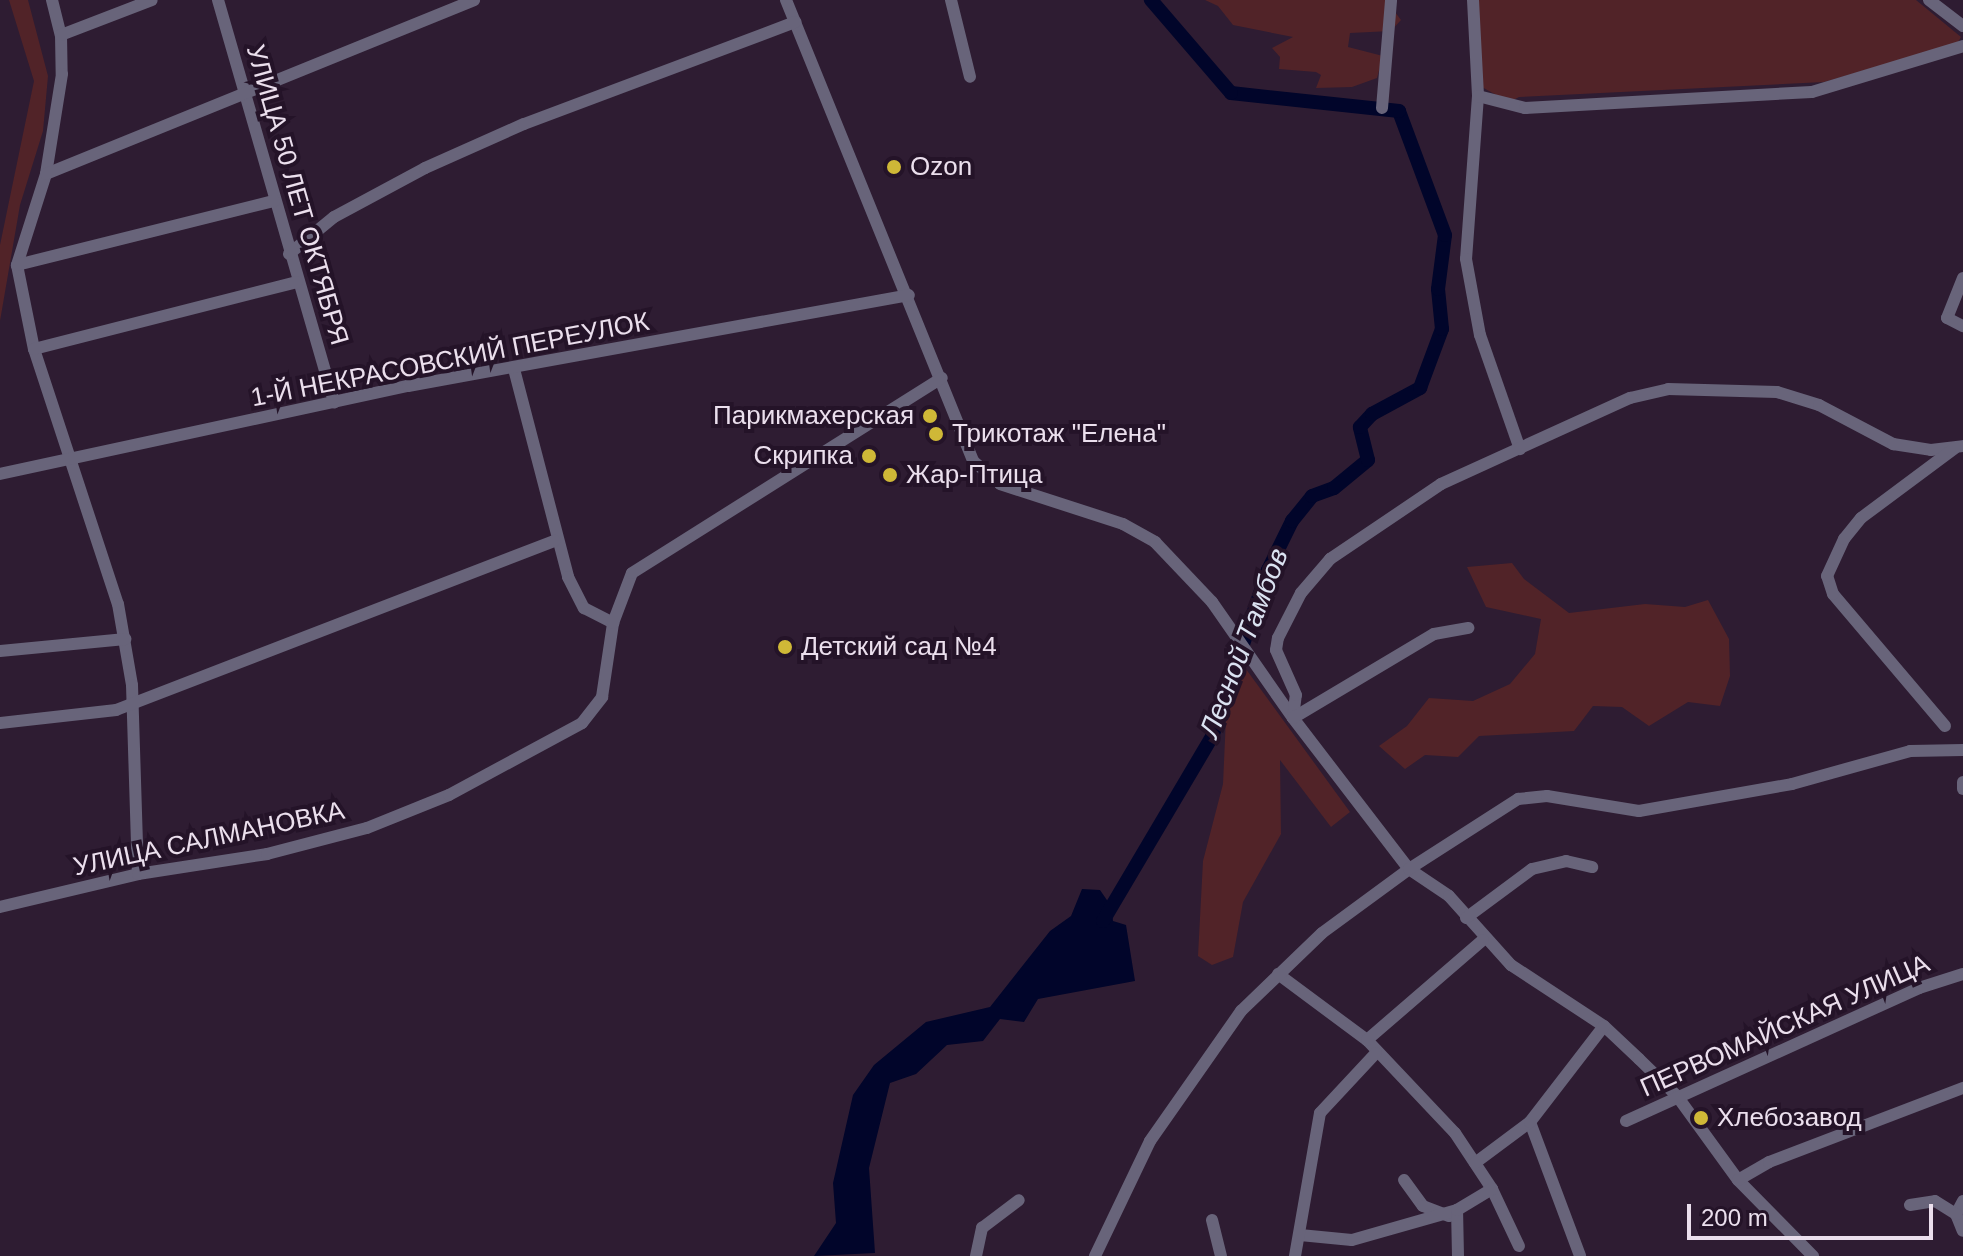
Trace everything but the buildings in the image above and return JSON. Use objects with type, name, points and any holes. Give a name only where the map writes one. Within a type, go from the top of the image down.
[{"type":"street","points":[[52,0],[61,35],[62,74],[46,174],[17,265],[34,349],[118,604],[125,639],[138,874]]},
{"type":"street","points":[[61,35],[152,0]]},
{"type":"street","name":"УЛИЦА 50 ЛЕТ ОКТЯБРЯ","points":[[218,0],[334,403]]},
{"type":"street","points":[[46,174],[474,0]]},
{"type":"street","points":[[786,0],[909,295],[973,461],[1000,484],[1123,524],[1155,542],[1212,602],[1293,718],[1409,869],[1449,896],[1483,940],[1604,1026],[1677,1096],[1738,1180],[1813,1256]]},
{"type":"street","points":[[951,0],[970,77]]},
{"type":"street","points":[[1382,108],[1391,0]]},
{"type":"street","points":[[1473,0],[1478,96],[1467,203],[1471,301],[1520,449]]},
{"type":"street","points":[[1929,0],[1963,26]]},
{"type":"street","points":[[289,254],[334,217],[425,168],[524,124],[796,22]]},
{"type":"street","points":[[1478,96],[1525,108],[1812,92],[1963,46]]},
{"type":"street","points":[[17,265],[274,201]]},
{"type":"street","points":[[1963,278],[1947,318],[1963,326]]},
{"type":"street","points":[[34,349],[297,282]]},
{"type":"street","name":"1-Й НЕКРАСОВСКИЙ ПЕРЕУЛОК","points":[[0,474],[334,403],[909,295]]},
{"type":"street","points":[[514,369],[555,541],[580,603],[597,618],[613,623]]},
{"type":"street","name":"УЛИЦА САЛМАНОВКА","points":[[0,907],[138,874],[317,842],[408,814],[475,782],[592,715],[602,697],[613,623],[623,587],[641,565],[942,378]]},
{"type":"street","points":[[1293,718],[1296,695],[1276,650],[1278,638],[1318,570],[1400,507],[1630,398],[1668,389],[1793,395],[1893,444],[1931,450],[1959,447]]},
{"type":"street","points":[[1945,726],[1833,594],[1827,576],[1844,539],[1861,518],[1959,447]]},
{"type":"street","points":[[0,723],[131,705],[555,541]]},
{"type":"street","points":[[1293,718],[1434,634],[1468,628]]},
{"type":"street","points":[[0,651],[125,639]]},
{"type":"street","points":[[1095,1256],[1150,1141],[1203,1059],[1278,974],[1322,933],[1409,869],[1518,799],[1547,796],[1639,811],[1792,784],[1910,751],[1963,750]]},
{"type":"street","points":[[1963,782],[1963,789]]},
{"type":"street","points":[[1466,918],[1532,869],[1566,861],[1592,867]]},
{"type":"street","points":[[1367,1040],[1483,940]]},
{"type":"street","points":[[1278,974],[1367,1040],[1455,1133],[1492,1189],[1519,1246]]},
{"type":"street","name":"ПЕРВОМАЙСКАЯ УЛИЦА","points":[[1626,1121],[1919,988],[1963,974]]},
{"type":"street","points":[[1475,1163],[1530,1122],[1604,1026]]},
{"type":"street","points":[[1295,1256],[1320,1113],[1376,1053]]},
{"type":"street","points":[[1738,1180],[1769,1162],[1963,1088]]},
{"type":"street","points":[[1530,1122],[1580,1256]]},
{"type":"street","points":[[1404,1180],[1423,1206],[1453,1213]]},
{"type":"street","points":[[1300,1235],[1352,1240],[1453,1213],[1492,1189]]},
{"type":"street","points":[[976,1256],[982,1228],[1019,1200]]},
{"type":"street","points":[[1910,1205],[1935,1201],[1956,1214],[1963,1231]]},
{"type":"street","points":[[1956,1214],[1963,1201]]},
{"type":"street","points":[[1453,1213],[1458,1256]]},
{"type":"street","points":[[1212,1220],[1221,1256]]},
{"type":"street","points":[[1352,1240],[1355,1256]]},
{"type":"shaded area","points":[[9,0],[28,0],[48,76],[43,131],[20,205],[0,321],[0,245],[34,81]]},
{"type":"shaded area","points":[[1205,0],[1386,0],[1401,20],[1391,31],[1350,33],[1348,47],[1383,56],[1377,78],[1352,87],[1316,88],[1321,75],[1316,72],[1279,69],[1280,57],[1272,48],[1293,37],[1233,25],[1218,6]]},
{"type":"shaded area","points":[[1476,0],[1916,0],[1961,37],[1957,44],[1824,82],[1519,97],[1509,102],[1480,86]]},
{"type":"shaded area","points":[[1512,563],[1524,579],[1569,613],[1645,604],[1685,607],[1708,600],[1729,639],[1730,676],[1720,706],[1688,702],[1649,726],[1622,707],[1593,706],[1574,731],[1479,736],[1458,757],[1425,755],[1405,769],[1379,746],[1407,726],[1429,698],[1473,701],[1510,684],[1535,654],[1541,619],[1486,607],[1467,567]]},
{"type":"shaded area","points":[[1243,665],[1350,812],[1331,827],[1280,760],[1281,834],[1243,902],[1233,957],[1212,965],[1198,956],[1203,861],[1223,784],[1226,717]]},
{"type":"water","points":[[1082,889],[1100,890],[1111,906],[1113,921],[1126,925],[1135,981],[1038,999],[1024,1022],[1000,1019],[983,1041],[947,1045],[916,1074],[890,1083],[869,1168],[875,1253],[814,1256],[836,1223],[833,1183],[853,1095],[874,1065],[926,1022],[990,1007],[1050,931],[1071,916]]},
{"type":"waterway","name":"Лесной Тамбов","points":[[1103,921],[1212,737],[1268,570],[1292,521],[1312,496],[1334,488],[1368,460],[1360,427],[1372,414],[1420,388],[1442,329],[1438,289],[1445,235],[1399,111],[1231,93],[1151,0]]},
{"type":"place","name":"Ozon","points":[[894,167]]},
{"type":"place","name":"Парикмахерская","points":[[930,416]]},
{"type":"place","name":"Трикотаж \"Елена\"","points":[[936,434]]},
{"type":"place","name":"Скрипка","points":[[869,456]]},
{"type":"place","name":"Жар-Птица","points":[[890,475]]},
{"type":"place","name":"Детский сад №4","points":[[785,647]]},
{"type":"place","name":"Хлебозавод","points":[[1701,1118]]}]
